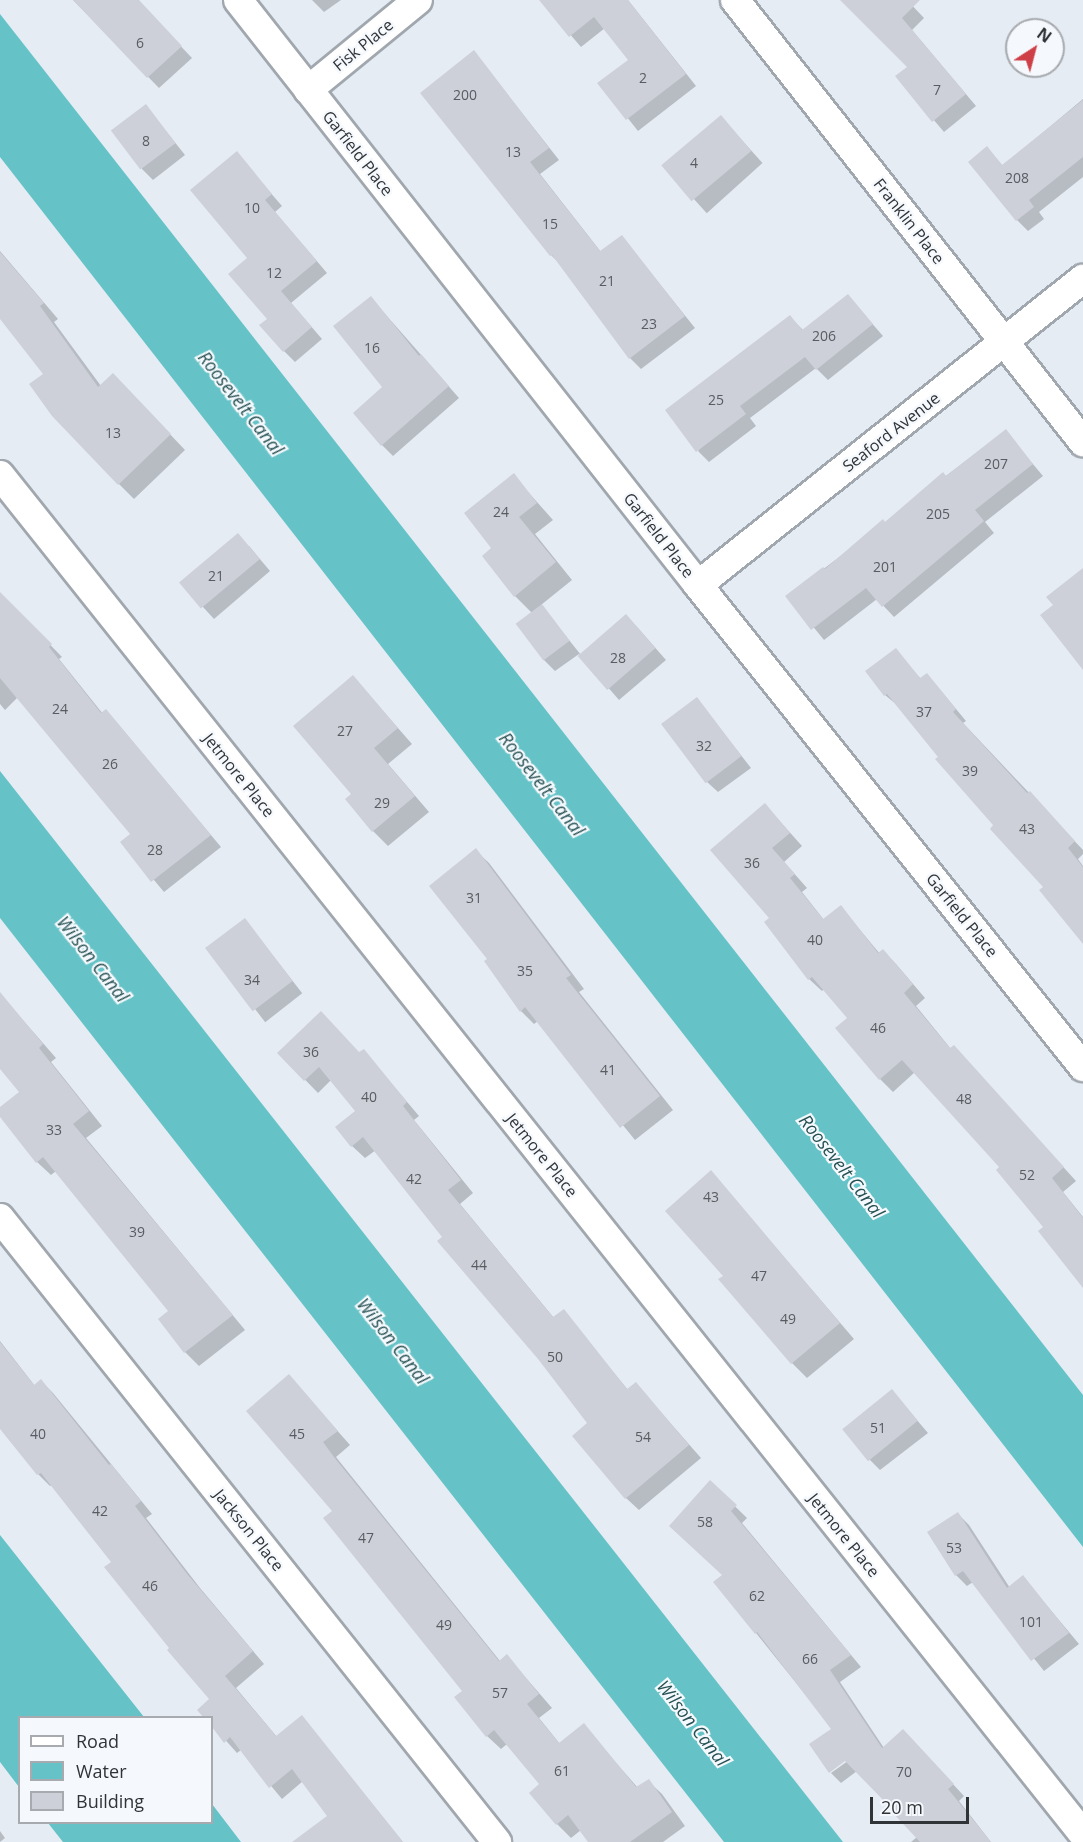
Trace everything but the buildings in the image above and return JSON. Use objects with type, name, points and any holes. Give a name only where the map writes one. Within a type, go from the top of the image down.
[{"type":"street","name":"Garfield Place","points":[[238,0],[698,585],[1083,1067]]},
{"type":"street","name":"Fisk Place","points":[[308,90],[418,0]]},
{"type":"street","name":"Franklin Place","points":[[735,0],[1083,442]]},
{"type":"street","name":"Seaford Avenue","points":[[698,585],[1083,279]]},
{"type":"street","name":"Jetmore Place","points":[[0,475],[1083,1834]]},
{"type":"street","name":"Jackson Place","points":[[0,1218],[497,1842]]},
{"type":"water","name":"Roosevelt Canal","points":[[0,14],[1083,1395],[1083,1547],[0,157]]},
{"type":"water","name":"Wilson Canal","points":[[0,771],[843,1842],[724,1842],[0,918]]},
{"type":"water","points":[[0,1535],[143,1716],[18,1716],[18,1786],[0,1762]]},
{"type":"water","points":[[213,1805],[241,1842],[63,1842],[49,1824],[213,1824]]}]
